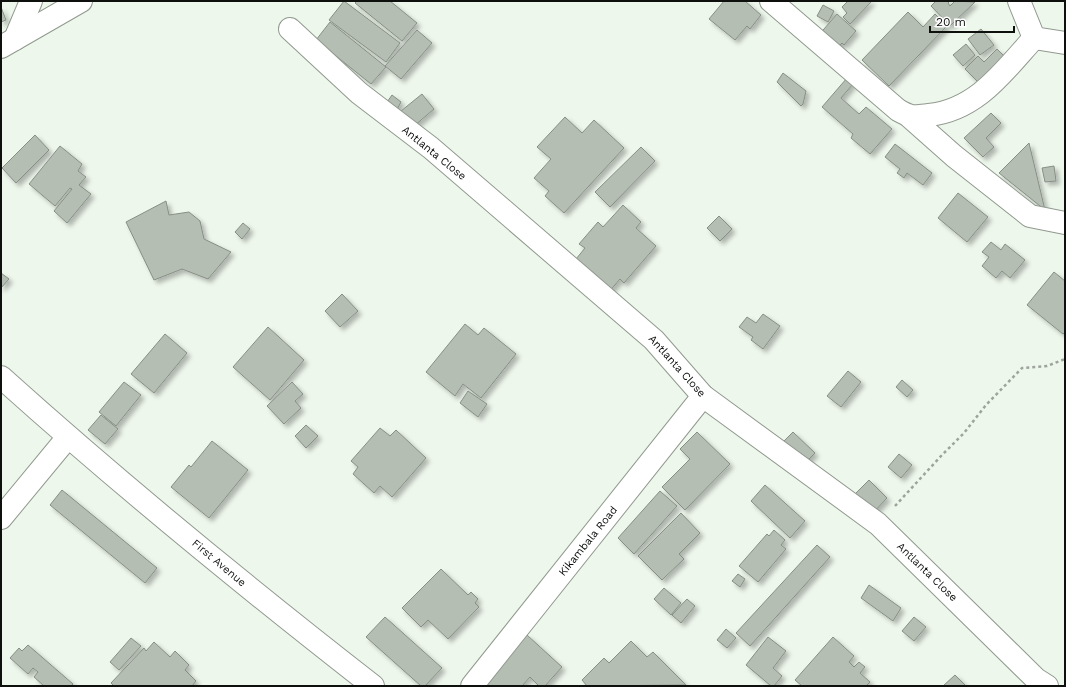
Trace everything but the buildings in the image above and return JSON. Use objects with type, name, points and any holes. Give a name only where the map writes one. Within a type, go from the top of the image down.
[{"type":"street","points":[[8,43],[31,1]]},
{"type":"street","points":[[8,43],[81,1]]},
{"type":"street","points":[[771,1],[898,110],[910,117],[954,156],[1030,216],[1065,223]]},
{"type":"street","points":[[1019,1],[1034,38]]},
{"type":"street","name":"Antlanta Close","points":[[290,29],[359,93],[431,148],[654,340],[703,396],[878,524],[1036,679],[1047,686]]},
{"type":"street","points":[[910,117],[940,114],[965,105],[990,87],[1034,38]]},
{"type":"street","points":[[1034,38],[1065,43]]},
{"type":"street","name":"First Avenue","points":[[1,377],[68,437],[280,614],[372,686]]},
{"type":"street","name":"Kikambala Road","points":[[472,686],[703,396]]},
{"type":"street","points":[[1,518],[68,437]]},
{"type":"path","points":[[878,524],[964,433],[986,405],[1022,368],[1047,366],[1065,359]]}]
